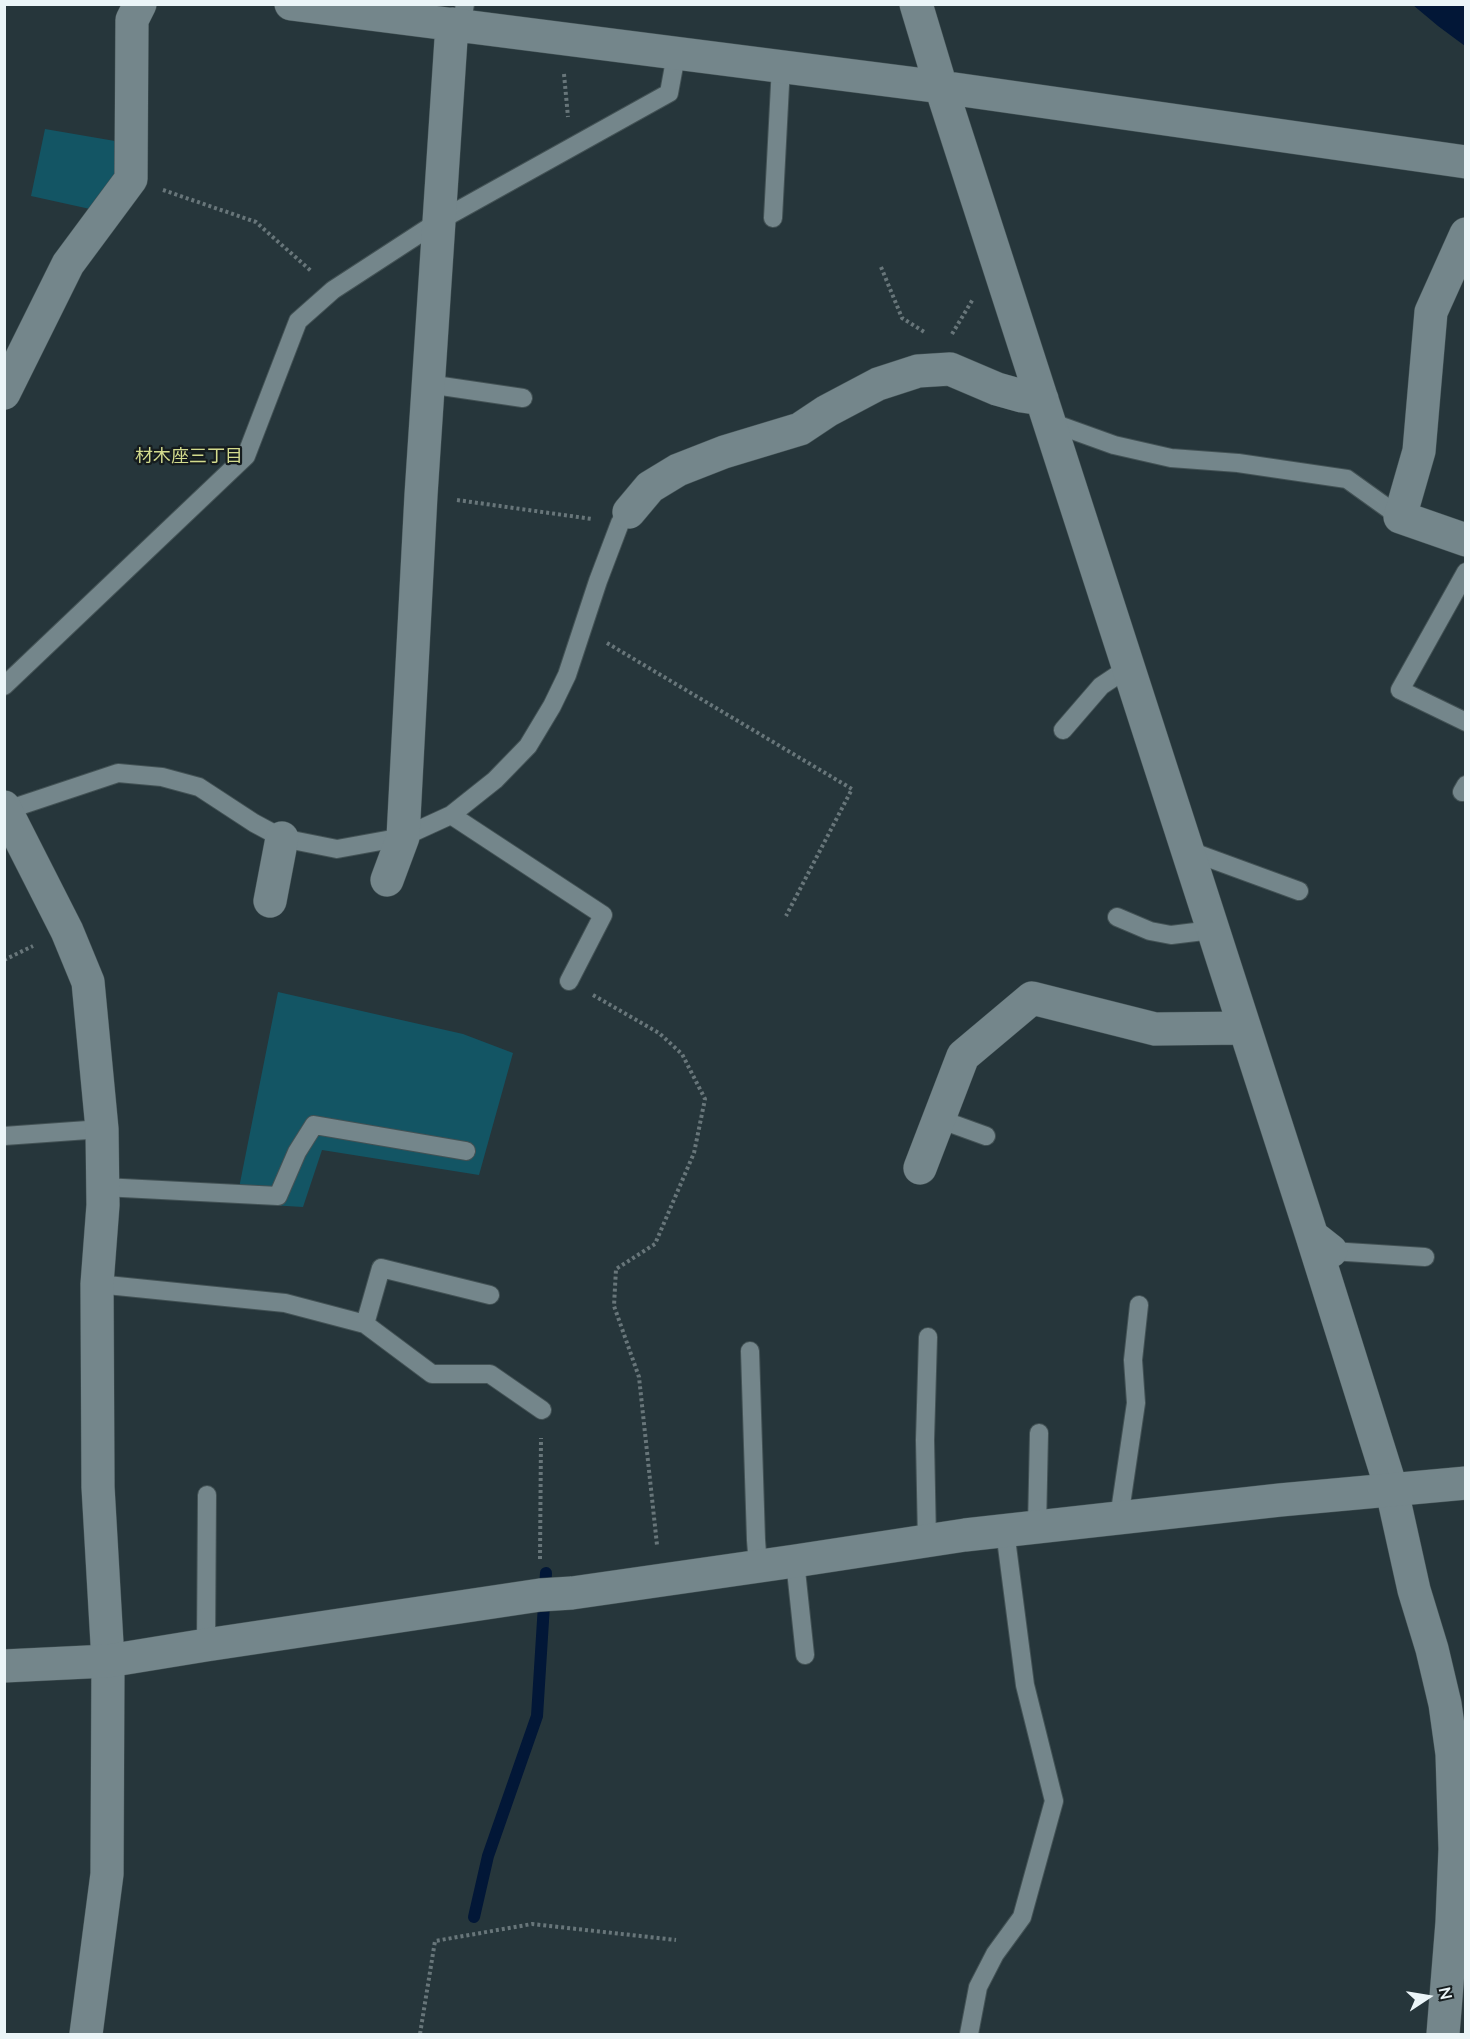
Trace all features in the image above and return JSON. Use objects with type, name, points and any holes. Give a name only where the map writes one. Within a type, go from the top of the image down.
[{"type":"street","points":[[4,393],[68,264],[131,179],[132,20],[140,4]]},
{"type":"street","points":[[291,4],[459,18],[562,40],[941,87],[1466,162]]},
{"type":"street","points":[[916,4],[1244,1028],[1322,1243],[1392,1491],[1414,1590],[1432,1649],[1445,1704],[1452,1755],[1459,1935],[1443,2034]]},
{"type":"street","points":[[387,880],[403,837],[438,221],[459,18]]},
{"type":"street","points":[[1466,234],[1431,312],[1419,451],[1400,517],[1466,540]]},
{"type":"street","points":[[624,518],[650,487],[678,470],[724,452],[800,429],[827,411],[878,384],[918,371],[948,357],[997,389],[1022,396],[1046,411]]},
{"type":"street","points":[[6,809],[67,931],[88,982],[102,1128],[103,1187],[98,1284],[98,1486],[108,1661],[107,1874],[86,2034]]},
{"type":"street","points":[[270,901],[282,838]]},
{"type":"street","points":[[920,1168],[963,1056],[1032,998],[1155,1029],[1244,1028]]},
{"type":"street","points":[[4,1666],[108,1661],[540,1595],[572,1593],[1037,1527],[1280,1500],[1466,1484]]},
{"type":"lane","points":[[4,686],[246,456],[298,321],[333,290],[438,221],[669,93],[676,55]]},
{"type":"lane","points":[[773,218],[781,66]]},
{"type":"lane","points":[[428,384],[523,398]]},
{"type":"lane","points":[[1046,411],[1114,445],[1171,458],[1238,464],[1347,479],[1400,517]]},
{"type":"lane","points":[[6,809],[118,773],[162,777],[199,788],[282,838],[337,849],[403,837],[451,815],[495,780],[528,746],[552,706],[567,675],[584,629],[598,580],[624,518]]},
{"type":"lane","points":[[1466,572],[1400,690],[1466,722]]},
{"type":"lane","points":[[1063,730],[1101,686],[1128,668]]},
{"type":"lane","points":[[451,815],[603,915],[569,981]]},
{"type":"lane","points":[[1186,850],[1299,891]]},
{"type":"lane","points":[[1117,917],[1150,931],[1171,935],[1212,930]]},
{"type":"lane","points":[[939,1119],[986,1136]]},
{"type":"lane","points":[[103,1187],[278,1196],[297,1152],[314,1125],[466,1150]]},
{"type":"lane","points":[[4,1136],[102,1128]]},
{"type":"lane","points":[[1322,1243],[1425,1257]]},
{"type":"lane","points":[[365,1324],[381,1268],[490,1296]]},
{"type":"lane","points":[[98,1284],[285,1303],[365,1324],[432,1374],[490,1374],[542,1410]]},
{"type":"lane","points":[[1119,1518],[1136,1403],[1133,1360],[1139,1305]]},
{"type":"lane","points":[[927,1541],[925,1440],[928,1336]]},
{"type":"lane","points":[[750,1351],[758,1566]]},
{"type":"lane","points":[[1037,1527],[1039,1433]]},
{"type":"lane","points":[[206,1645],[207,1495]]},
{"type":"lane","points":[[969,2034],[978,1987],[995,1954],[1022,1917],[1054,1801],[1025,1685],[1005,1531]]},
{"type":"lane","points":[[795,1561],[805,1655]]},
{"type":"path","points":[[562,40],[570,148]]},
{"type":"path","points":[[131,179],[256,222],[333,290]]},
{"type":"path","points":[[881,267],[902,318],[948,357],[977,291]]},
{"type":"path","points":[[421,495],[624,518]]},
{"type":"path","points":[[584,629],[852,789],[786,916]]},
{"type":"path","points":[[569,981],[659,1033],[682,1054],[705,1099],[694,1153],[655,1244],[616,1269],[614,1306],[639,1377],[661,1579]]},
{"type":"path","points":[[540,1595],[542,1410]]},
{"type":"path","points":[[420,2034],[435,1941],[532,1924],[676,1940]]},
{"type":"shaded area","points":[[1413,5],[1465,5],[1465,46],[1438,26]]},
{"type":"shaded area","points":[[45,129],[115,141],[116,175],[90,209],[31,196]]},
{"type":"shaded area","points":[[278,992],[463,1034],[513,1053],[479,1175],[322,1150],[303,1207],[236,1203]]},
{"type":"waterway","points":[[474,1917],[488,1856],[537,1716],[546,1573]]},
{"type":"district","name":"材木座三丁目","points":[[189,456]]}]
